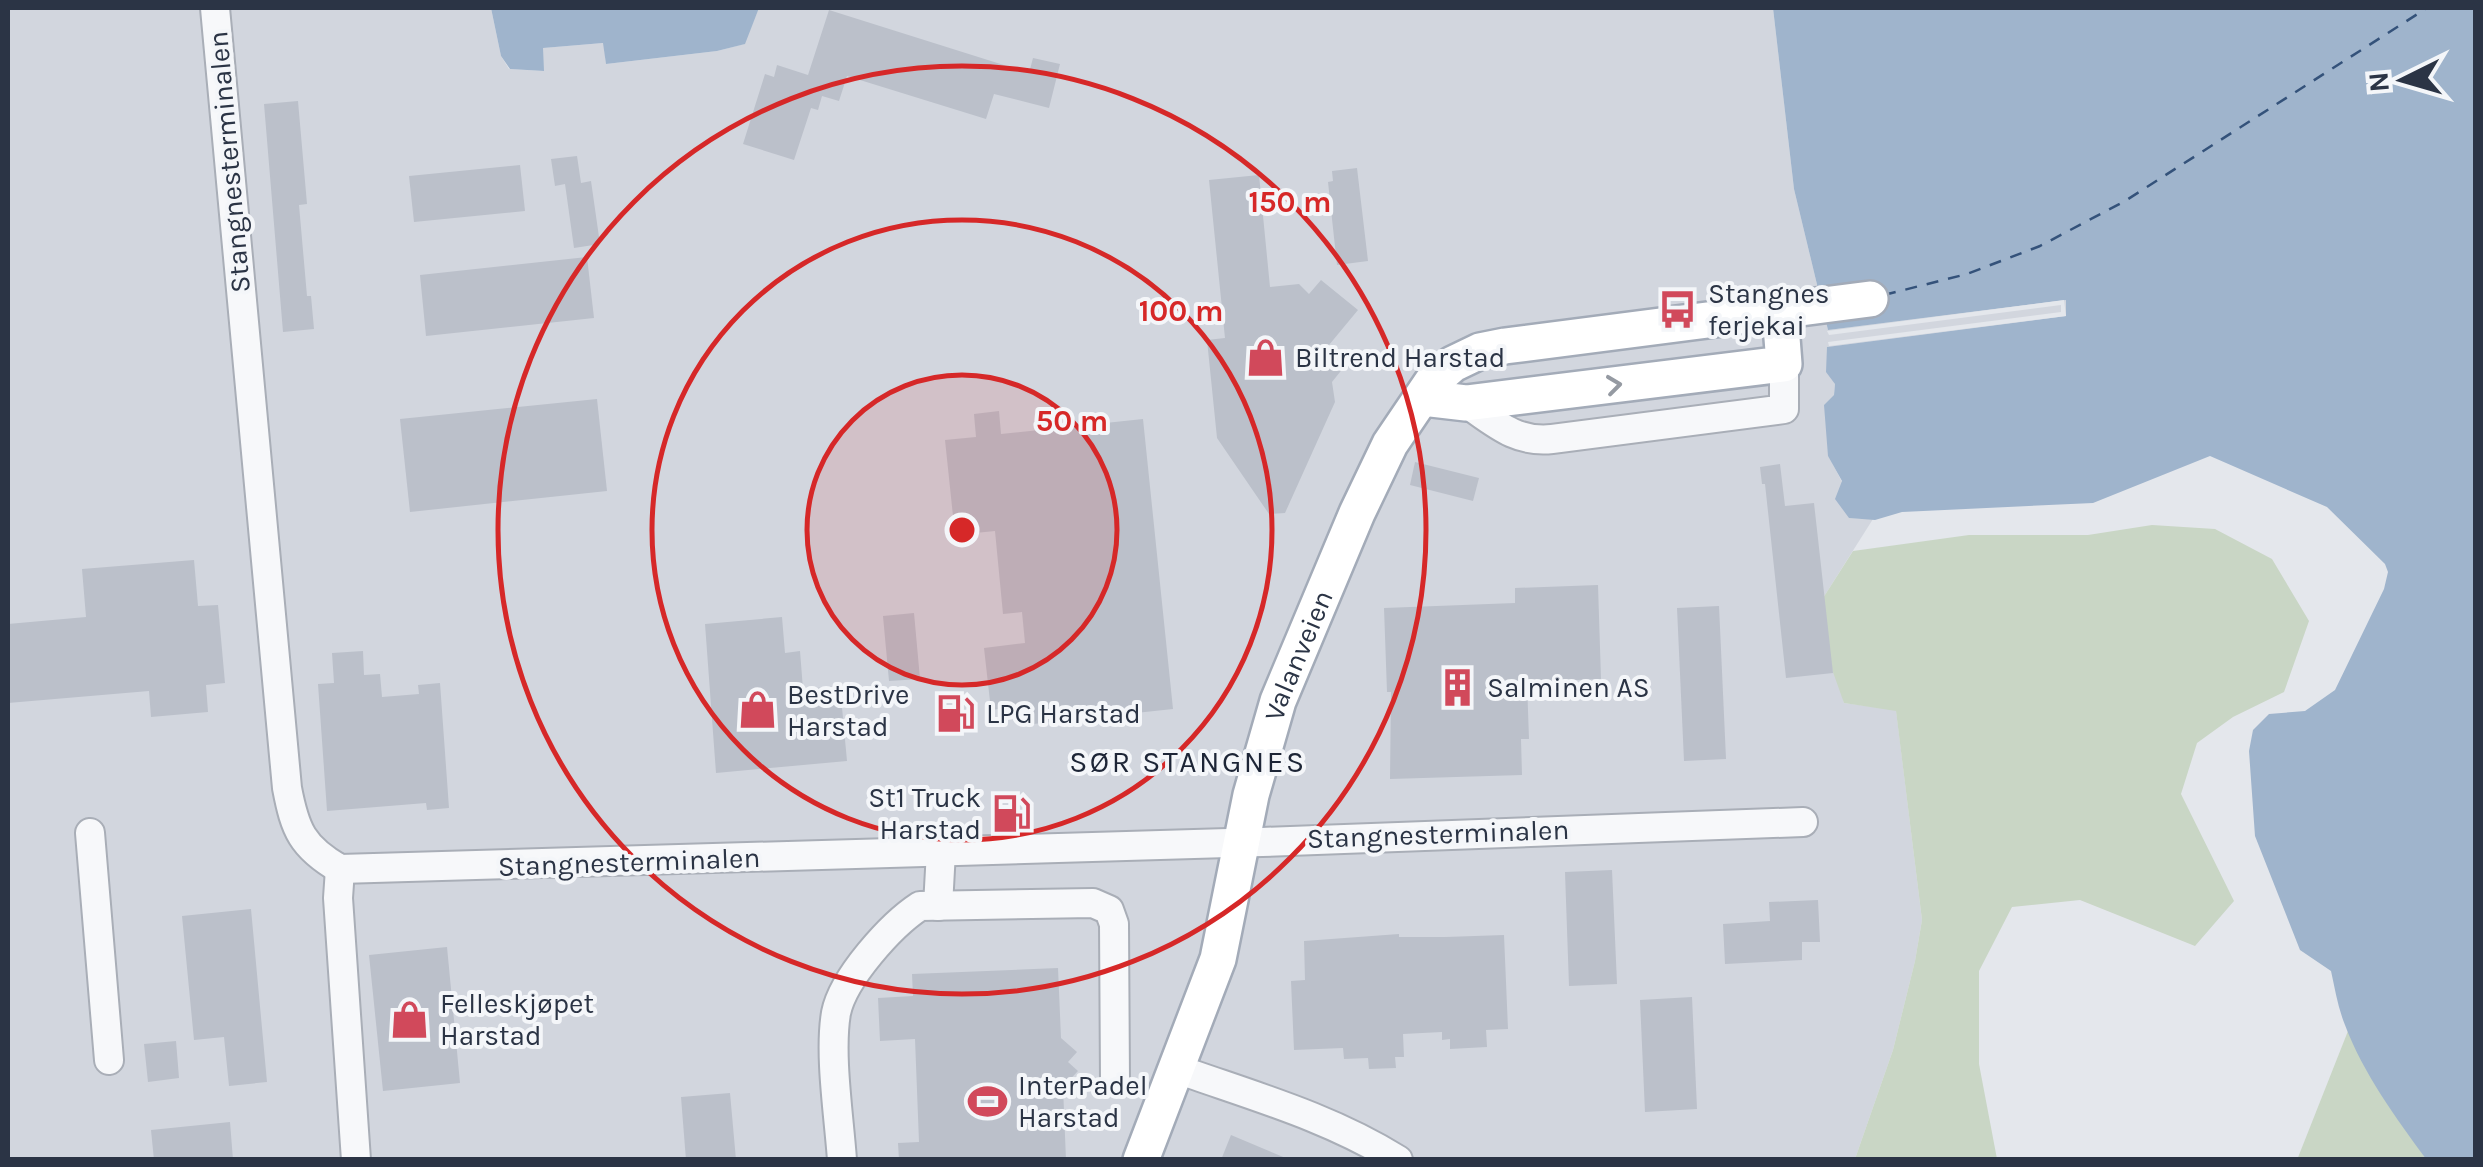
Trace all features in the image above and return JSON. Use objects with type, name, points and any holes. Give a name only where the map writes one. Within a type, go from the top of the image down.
[{"type":"main road","name":"Valanveien","points":[[1141,1160],[1218,958],[1265,745],[1298,652],[1390,444],[1432,382],[1453,364],[1480,351],[1870,299]]},
{"type":"main road","points":[[1422,398],[1466,404],[1784,364],[1795,310]]},
{"type":"street","name":"Stangnesterminalen","points":[[215,8],[286,788],[302,839],[316,855],[340,868],[1804,822]]},
{"type":"street","points":[[90,833],[108,1060]]},
{"type":"street","points":[[938,906],[941,851]]},
{"type":"street","points":[[340,868],[341,952],[356,1160]]},
{"type":"street","points":[[842,1160],[834,1034],[837,1009],[857,973],[897,921],[920,906],[1093,904],[1108,910],[1114,924],[1115,1081]]},
{"type":"street","points":[[1177,1069],[1299,1110],[1344,1129],[1398,1160]]},
{"type":"shaded area","points":[[8,8],[491,8],[501,56],[509,69],[543,71],[542,48],[604,43],[606,64],[717,51],[744,44],[759,8],[1773,8],[1794,189],[1828,330],[2066,300],[2067,316],[1827,347],[1835,384],[1828,455],[1842,482],[1849,518],[1873,519],[1823,598],[1844,703],[1896,710],[1922,920],[1893,1050],[1855,1159],[8,1159]]},
{"type":"green space","points":[[2152,525],[2215,529],[2272,559],[2309,621],[2284,692],[2233,717],[2197,743],[2181,794],[2234,901],[2195,946],[2080,900],[2012,907],[1979,971],[1979,1064],[1997,1159],[1855,1159],[1893,1050],[1922,920],[1896,711],[1844,703],[1828,658],[1823,598],[1853,551],[1969,535],[2088,535]]},
{"type":"green space","points":[[2348,1031],[2368,1072],[2426,1159],[2297,1160]]},
{"type":"water","points":[[491,8],[759,8],[745,44],[606,64],[603,43],[543,48],[544,71],[510,69],[501,56]]},
{"type":"water","points":[[1773,8],[2475,8],[2475,1159],[2426,1159],[2392,1111],[2352,1043],[2331,971],[2300,950],[2255,836],[2249,751],[2253,730],[2269,714],[2305,711],[2335,690],[2384,589],[2388,572],[2385,564],[2327,507],[2210,456],[2093,503],[1902,512],[1875,520],[1849,518],[1835,499],[1842,481],[1828,456],[1824,405],[1834,395],[1835,384],[1826,372],[1827,347],[2066,316],[2066,300],[1828,330],[1794,189]]},
{"type":"pier","points":[[2064,300],[2066,316],[1829,346],[1828,342],[2061,312],[2061,305],[1829,335],[1827,331]]},
{"type":"building","points":[[829,10],[1029,73],[1033,58],[1060,64],[1049,108],[994,94],[986,119],[847,76],[839,101],[822,96],[818,110],[811,108],[794,160],[743,144],[765,74],[774,77],[777,65],[808,75]]},
{"type":"building","points":[[298,101],[307,204],[299,205],[314,329],[283,332],[264,104]]},
{"type":"building","points":[[577,156],[581,183],[591,181],[600,244],[574,248],[565,184],[555,186],[551,159]]},
{"type":"building","points":[[520,165],[525,211],[414,222],[409,176]]},
{"type":"building","points":[[1357,168],[1368,261],[1337,265],[1328,182],[1333,181],[1332,171]]},
{"type":"building","points":[[1259,175],[1270,287],[1299,284],[1309,294],[1321,280],[1358,310],[1324,351],[1344,367],[1332,382],[1335,402],[1285,513],[1269,514],[1217,438],[1207,340],[1225,338],[1209,180]]},
{"type":"building","points":[[587,257],[594,318],[426,336],[420,275]]},
{"type":"building","points":[[597,399],[607,491],[410,512],[400,419]]},
{"type":"building","points":[[999,411],[1001,434],[1143,419],[1173,709],[1033,724],[1031,705],[991,710],[984,648],[1025,643],[1022,612],[1003,614],[995,531],[955,535],[945,440],[976,437],[974,414]]},
{"type":"building","points":[[1415,462],[1479,478],[1473,501],[1410,485]]},
{"type":"building","points":[[1780,464],[1785,506],[1814,503],[1833,673],[1786,678],[1760,467]]},
{"type":"building","points":[[194,560],[198,606],[218,605],[225,683],[206,685],[208,712],[151,717],[149,691],[8,703],[8,624],[86,617],[82,569]]},
{"type":"building","name":"Salminen AS","points":[[1598,585],[1601,679],[1527,682],[1529,739],[1521,739],[1522,775],[1390,779],[1391,692],[1387,692],[1384,608],[1515,603],[1515,588]]},
{"type":"building","points":[[1719,606],[1726,759],[1684,761],[1677,608]]},
{"type":"building","points":[[914,613],[920,679],[889,681],[883,616]]},
{"type":"building","points":[[782,617],[785,653],[800,651],[803,689],[840,686],[847,761],[716,773],[705,624]]},
{"type":"building","points":[[363,651],[364,675],[380,674],[382,697],[419,694],[418,685],[440,683],[449,808],[427,810],[426,803],[327,811],[318,684],[334,683],[332,653]]},
{"type":"building","points":[[1612,870],[1617,984],[1569,986],[1565,872]]},
{"type":"building","points":[[1818,900],[1820,942],[1802,942],[1802,960],[1725,964],[1723,924],[1770,921],[1769,902]]},
{"type":"building","points":[[251,909],[267,1082],[229,1086],[224,1037],[194,1040],[182,916]]},
{"type":"building","points":[[1399,934],[1504,935],[1508,1029],[1486,1030],[1487,1047],[1450,1049],[1450,1039],[1442,1040],[1442,1032],[1403,1034],[1404,1057],[1395,1057],[1396,1068],[1369,1069],[1368,1058],[1344,1059],[1343,1048],[1294,1050],[1291,981],[1305,980],[1304,941]]},
{"type":"building","points":[[447,947],[460,1083],[383,1091],[369,955]]},
{"type":"building","points":[[1058,968],[1061,1038],[1077,1052],[1068,1062],[1078,1071],[1063,1087],[1066,1160],[899,1160],[898,1143],[919,1142],[915,1039],[880,1041],[878,998],[913,996],[912,974]]},
{"type":"building","points":[[1692,997],[1697,1109],[1645,1112],[1640,1000]]},
{"type":"building","points":[[176,1041],[179,1078],[148,1082],[144,1044]]},
{"type":"building","points":[[730,1093],[736,1160],[686,1160],[681,1097]]},
{"type":"building","points":[[230,1122],[233,1160],[154,1160],[151,1130]]},
{"type":"building","points":[[1231,1135],[1288,1159],[1288,1160],[1221,1160]]},
{"type":"ferry route","points":[[1884,295],[1967,274],[2040,246],[2125,201],[2427,8]]},
{"type":"place","name":"Stangnes ferjekai","points":[[1678,309]]},
{"type":"place","name":"Biltrend Harstad","points":[[1265,357]]},
{"type":"place","name":"Salminen AS","points":[[1457,687]]},
{"type":"place","name":"BestDrive Harstad","points":[[757,710]]},
{"type":"place","name":"LPG Harstad","points":[[956,713]]},
{"type":"place","name":"St1 Truck Harstad","points":[[1011,813]]},
{"type":"place","name":"Felleskjøpet Harstad","points":[[410,1019]]},
{"type":"place","name":"InterPadel Harstad","points":[[988,1101]]},
{"type":"district","name":"SØR STANGNES","points":[[1188,762]]}]
